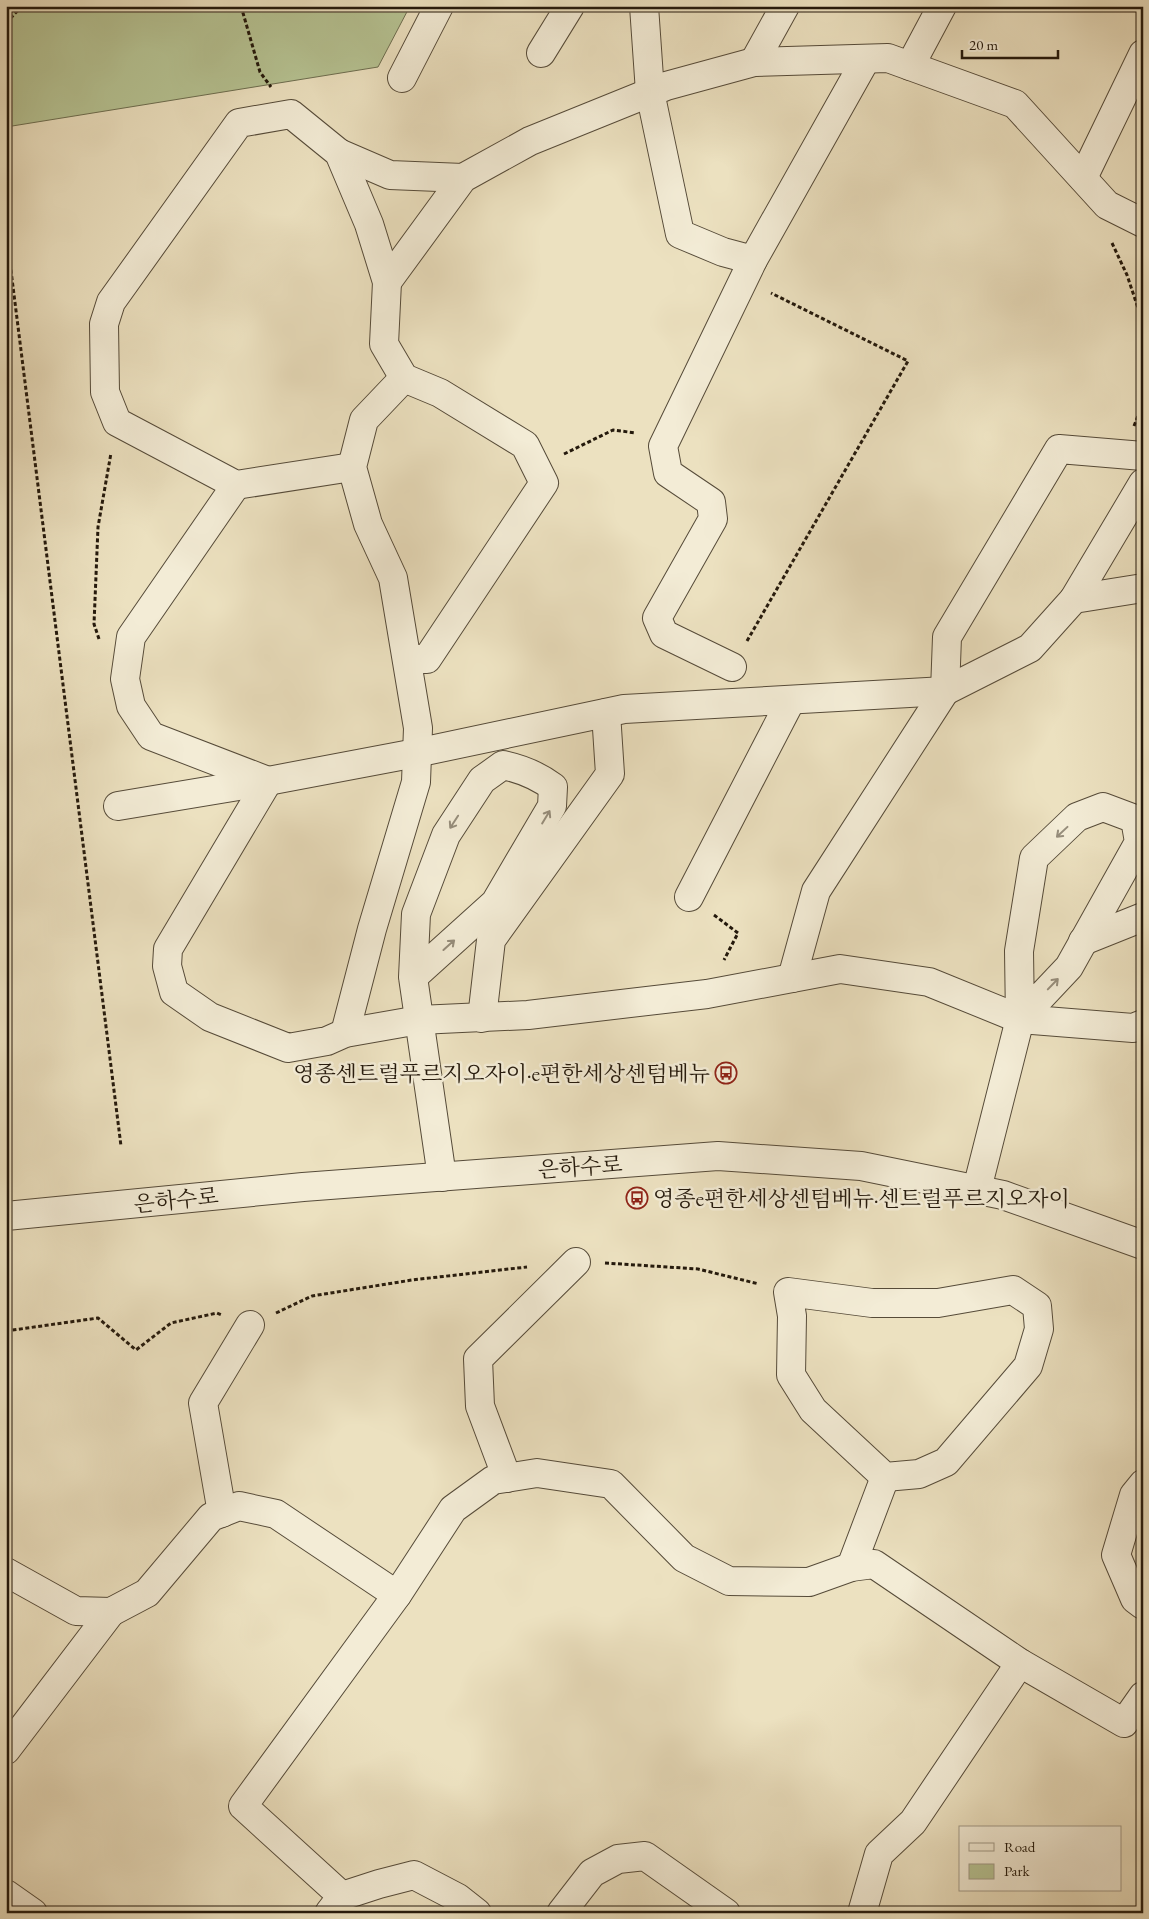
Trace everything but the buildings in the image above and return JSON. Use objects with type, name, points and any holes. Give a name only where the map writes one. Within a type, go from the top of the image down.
[{"type":"street","points":[[402,78],[439,6]]},
{"type":"street","points":[[541,53],[570,6]]},
{"type":"street","points":[[644,6],[650,92],[680,234],[722,252],[753,260]]},
{"type":"street","points":[[754,62],[785,6]]},
{"type":"street","points":[[910,66],[942,6]]},
{"type":"street","points":[[1083,178],[1143,54]]},
{"type":"street","points":[[387,282],[464,178],[530,141],[650,92],[754,62],[888,58],[1015,104],[1107,205],[1143,223]]},
{"type":"street","points":[[732,667],[664,634],[657,618],[713,519],[711,502],[668,473],[663,446],[753,260],[866,59]]},
{"type":"street","points":[[352,467],[236,485],[117,422],[105,392],[104,324],[111,302],[239,123],[292,114],[339,154],[390,175],[464,178]]},
{"type":"street","points":[[339,154],[369,224],[387,282],[384,344],[404,378],[440,393],[525,445],[544,483],[427,659],[406,659]]},
{"type":"street","points":[[345,1033],[372,929],[416,782],[418,728],[393,578],[368,524],[352,467],[364,420],[404,378]]},
{"type":"street","points":[[792,978],[816,891],[945,691],[947,637],[1059,449],[1143,456]]},
{"type":"street","points":[[118,806],[268,781],[624,710],[945,691],[1030,648],[1074,600],[1143,483]]},
{"type":"street","points":[[236,485],[131,637],[125,679],[131,706],[151,736],[268,781]]},
{"type":"street","points":[[1074,600],[1143,588]]},
{"type":"street","points":[[689,897],[791,700]]},
{"type":"street","points":[[482,1018],[491,940],[610,774],[606,713]]},
{"type":"street","points":[[413,977],[495,903],[552,806],[553,787],[541,778],[520,768],[503,765],[482,780],[446,835],[416,914],[413,977],[442,1177]]},
{"type":"street","points":[[268,781],[168,949],[167,966],[174,992],[210,1017],[288,1048],[327,1041],[345,1033],[419,1020],[528,1016],[707,994],[840,969],[929,982],[1020,1019],[1133,1028],[1143,1024]]},
{"type":"street","points":[[977,1190],[1020,1019],[1019,951],[1034,858],[1077,817],[1103,807],[1139,810],[1139,842],[1084,941],[1069,967],[1020,1019]]},
{"type":"street","points":[[1084,941],[1143,917]]},
{"type":"street","name":"은하수로","points":[[6,1216],[303,1187],[718,1156],[861,1166],[1003,1195],[1143,1244]]},
{"type":"street","points":[[507,1478],[480,1406],[478,1359],[576,1262]]},
{"type":"street","points":[[1013,1290],[1037,1306],[1039,1329],[1028,1366],[946,1462],[919,1474],[885,1477],[813,1410],[791,1375],[792,1316],[788,1292],[872,1303],[938,1303],[1013,1290]]},
{"type":"street","points":[[222,1512],[203,1402],[250,1325]]},
{"type":"street","points":[[477,1913],[458,1898],[414,1875],[379,1884],[336,1905],[243,1806],[397,1596],[453,1509],[493,1480],[537,1473],[611,1484],[684,1558],[729,1581],[809,1582],[851,1567],[874,1564],[1020,1663],[1124,1723],[1143,1696]]},
{"type":"street","points":[[851,1567],[885,1477]]},
{"type":"street","points":[[1143,1484],[1134,1495],[1116,1555],[1135,1599],[1143,1605]]},
{"type":"street","points":[[6,1750],[111,1612],[147,1593],[211,1517],[222,1512],[239,1506],[276,1514],[397,1596]]},
{"type":"street","points":[[6,1572],[76,1611],[111,1612]]},
{"type":"street","points":[[862,1913],[879,1854],[913,1822],[1020,1663]]},
{"type":"street","points":[[561,1913],[592,1873],[618,1859],[645,1856],[726,1913]]},
{"type":"street","points":[[6,1894],[33,1913]]},
{"type":"path","points":[[6,23],[22,6]]},
{"type":"path","points":[[241,6],[260,72],[292,114]]},
{"type":"path","points":[[6,231],[121,1146]]},
{"type":"path","points":[[1111,240],[1127,275],[1143,323]]},
{"type":"path","points":[[732,667],[908,361],[762,288],[753,260]]},
{"type":"path","points":[[117,422],[98,527],[94,624],[108,660],[125,679]]},
{"type":"path","points":[[536,468],[613,430],[642,434],[663,446]]},
{"type":"path","points":[[689,897],[738,933],[707,994]]},
{"type":"path","points":[[576,1262],[698,1269],[788,1292]]},
{"type":"path","points":[[6,1330],[98,1318],[136,1350],[170,1323],[197,1317],[217,1313],[250,1325],[312,1296],[412,1280],[528,1267]]},
{"type":"green space","points":[[6,6],[410,6],[378,67],[6,127]]},
{"type":"place","name":"영종센트럴푸르지오자이·e편한세상센텀베뉴","points":[[726,1073]]},
{"type":"place","name":"영종e편한세상센텀베뉴·센트럴푸르지오자이","points":[[637,1198]]}]
